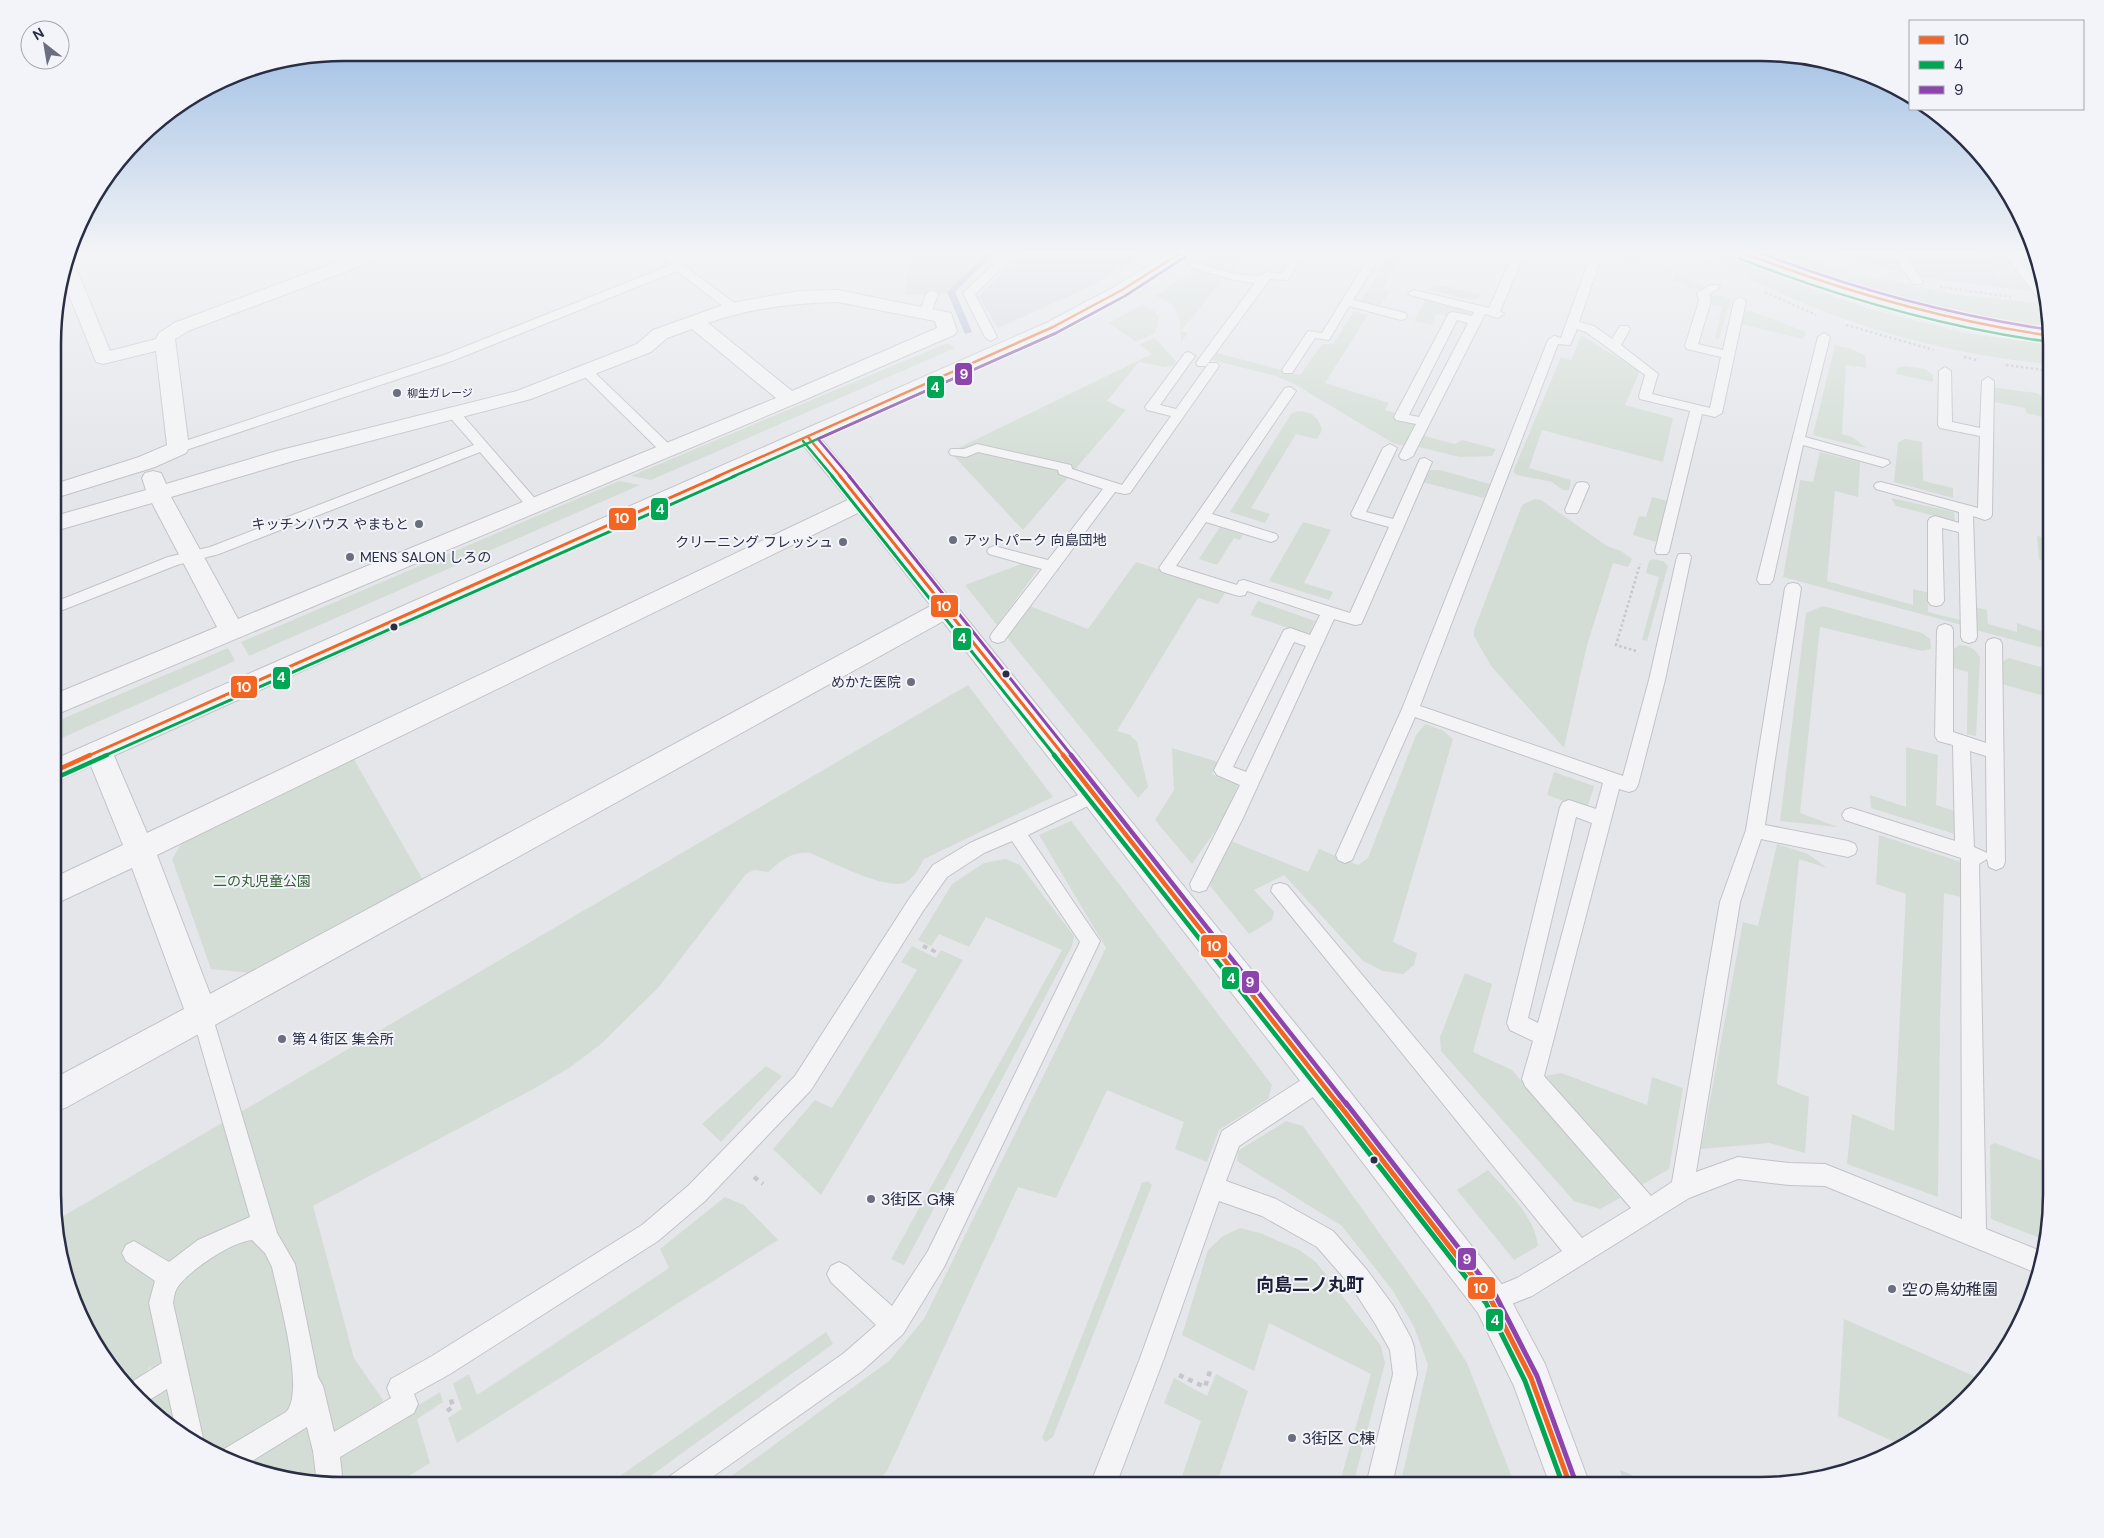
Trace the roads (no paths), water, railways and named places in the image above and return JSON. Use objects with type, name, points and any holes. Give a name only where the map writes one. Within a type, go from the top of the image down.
[{"type":"street","points":[[89,324],[103,358],[165,343]]},
{"type":"street","points":[[61,489],[147,462],[178,448],[165,343],[166,337],[190,324]]},
{"type":"street","points":[[61,522],[159,495],[285,456],[524,395],[644,348],[660,334],[687,324]]},
{"type":"street","points":[[697,324],[790,399]]},
{"type":"street","points":[[61,702],[231,630],[790,399],[947,331],[945,324]]},
{"type":"street","points":[[61,768],[808,437],[1057,324]]},
{"type":"street","points":[[1970,324],[2042,335]]},
{"type":"street","points":[[808,437],[947,608],[1320,1080],[1491,1300],[1530,1378],[1586,1477]]},
{"type":"street","points":[[147,462],[159,495],[194,556],[231,630]]},
{"type":"street","points":[[61,889],[862,502]]},
{"type":"street","points":[[61,1093],[947,608]]},
{"type":"street","points":[[99,751],[140,850],[202,1015]]},
{"type":"lane","points":[[178,448],[448,358],[534,324]]},
{"type":"lane","points":[[984,324],[990,337]]},
{"type":"lane","points":[[956,452],[966,453],[977,448],[1013,456],[1066,468],[1064,471],[1125,490],[1179,414],[1207,364],[1234,324]]},
{"type":"lane","points":[[1288,370],[1312,334],[1325,337],[1333,324]]},
{"type":"lane","points":[[1424,422],[1401,417],[1449,324]]},
{"type":"lane","points":[[1406,456],[1481,324]]},
{"type":"lane","points":[[1345,855],[1410,709],[1554,340],[1566,342],[1573,324],[1590,329],[1652,374],[1645,396],[1715,413],[1735,324]]},
{"type":"lane","points":[[1698,324],[1691,346],[1728,355]]},
{"type":"lane","points":[[1614,346],[1624,329]]},
{"type":"lane","points":[[1765,580],[1824,337]]},
{"type":"lane","points":[[1179,414],[1152,407],[1190,356]]},
{"type":"lane","points":[[586,371],[667,450]]},
{"type":"lane","points":[[1945,371],[1945,425],[1987,434]]},
{"type":"lane","points":[[1881,486],[1985,515],[1988,381]]},
{"type":"lane","points":[[1290,391],[1167,568],[1355,620],[1425,462]]},
{"type":"lane","points":[[1662,551],[1697,408]]},
{"type":"lane","points":[[454,414],[533,505]]},
{"type":"lane","points":[[1798,440],[1883,463]]},
{"type":"lane","points":[[61,606],[173,562],[214,551],[481,447]]},
{"type":"lane","points":[[1390,448],[1358,514],[1397,525]]},
{"type":"lane","points":[[1572,510],[1582,486]]},
{"type":"lane","points":[[998,636],[1112,487]]},
{"type":"lane","points":[[1966,510],[1969,637]]},
{"type":"lane","points":[[1203,516],[1271,538]]},
{"type":"lane","points":[[1936,601],[1935,521],[1966,529]]},
{"type":"lane","points":[[994,551],[1051,566]]},
{"type":"lane","points":[[1410,709],[1629,785],[1661,659],[1684,557]]},
{"type":"lane","points":[[1682,1189],[1730,902],[1755,830],[1792,588]]},
{"type":"lane","points":[[1198,884],[1251,782],[1329,612]]},
{"type":"lane","points":[[1944,630],[1944,736],[1995,752]]},
{"type":"lane","points":[[1251,782],[1223,770],[1290,634],[1315,643]]},
{"type":"lane","points":[[1851,815],[2001,864],[1995,752],[1994,644]]},
{"type":"lane","points":[[1961,742],[1967,852],[1974,1235]]},
{"type":"lane","points":[[1613,779],[1533,1079],[1648,1210]]},
{"type":"lane","points":[[326,1452],[405,1404],[400,1388],[441,1365],[650,1233],[697,1193],[803,1083],[916,905],[940,871],[977,848],[1016,832],[1094,795]]},
{"type":"lane","points":[[1545,1036],[1517,1023],[1569,807],[1602,819]]},
{"type":"lane","points":[[1755,830],[1848,849]]},
{"type":"lane","points":[[690,1477],[853,1362],[894,1325],[936,1258],[1090,941],[1016,832]]},
{"type":"lane","points":[[1280,891],[1580,1254]]},
{"type":"lane","points":[[202,1015],[267,1238]]},
{"type":"lane","points":[[1106,1477],[1151,1361],[1230,1139],[1320,1080]]},
{"type":"lane","points":[[1491,1300],[1524,1288],[1682,1189],[1738,1168],[1825,1176],[2034,1260]]},
{"type":"lane","points":[[1214,1188],[1268,1207],[1325,1239],[1359,1278],[1385,1316],[1402,1347],[1405,1374],[1381,1477]]},
{"type":"lane","points":[[188,1430],[161,1295],[171,1277],[184,1262],[246,1228],[256,1228],[267,1238],[280,1256],[283,1264],[326,1452],[329,1476]]},
{"type":"lane","points":[[134,1253],[171,1277]]},
{"type":"lane","points":[[839,1274],[894,1325]]},
{"type":"lane","points":[[141,1390],[175,1369]]},
{"type":"lane","points":[[237,1455],[298,1418],[305,1403],[306,1371]]},
{"type":"waterway","points":[[965,324],[968,332]]},
{"type":"place","name":"柳生ガレージ","points":[[397,393]]},
{"type":"place","name":"キッチンハウス やまもと","points":[[419,524]]},
{"type":"place","name":"アットパーク 向島団地","points":[[953,540]]},
{"type":"place","name":"クリーニング フレッシュ","points":[[843,542]]},
{"type":"place","name":"MENS SALON しろの","points":[[350,557]]},
{"type":"place","name":"めかた医院","points":[[911,682]]},
{"type":"place","name":"第４街区 集会所","points":[[282,1039]]},
{"type":"place","name":"3街区 G棟","points":[[871,1199]]},
{"type":"place","name":"空の鳥幼稚園","points":[[1892,1289]]},
{"type":"place","name":"3街区 C棟","points":[[1292,1438]]},
{"type":"district","name":"向島二ノ丸町","points":[[1310,1285]]},
{"type":"park label","name":"二の丸児童公園","points":[[262,881]]}]
